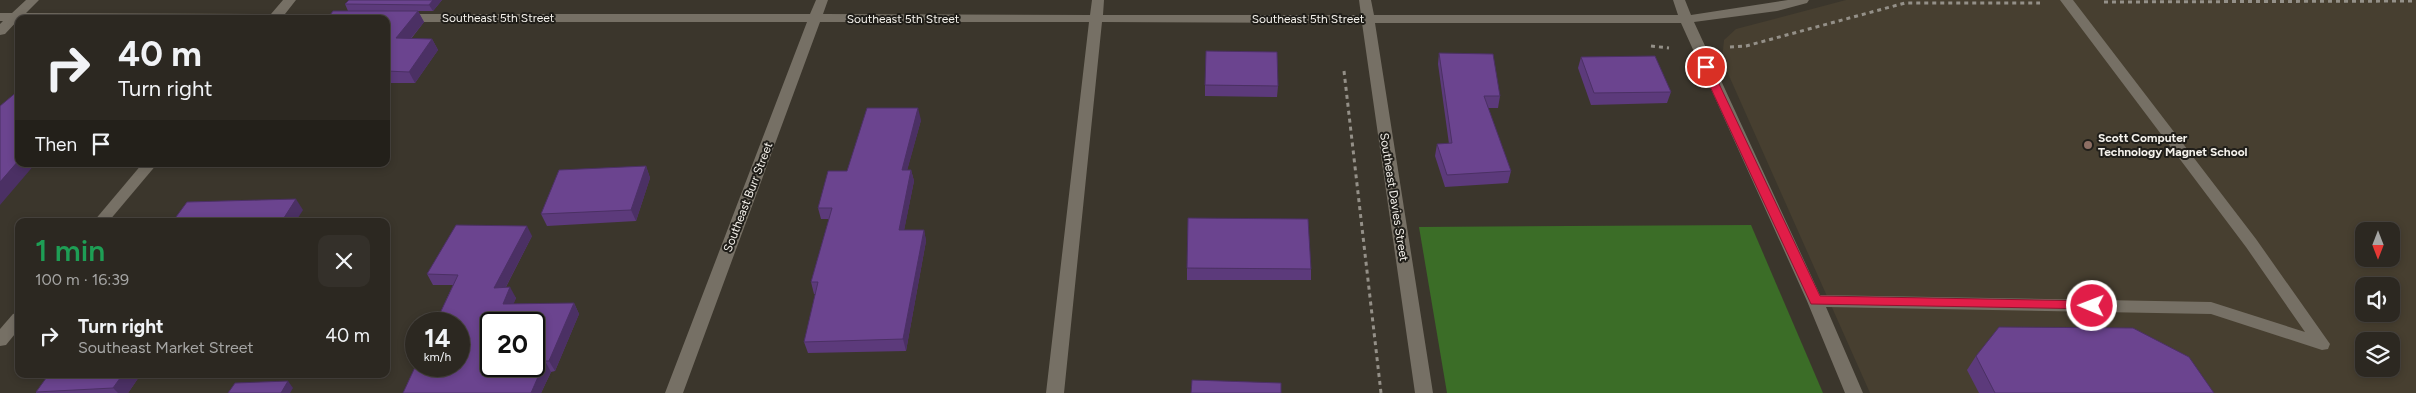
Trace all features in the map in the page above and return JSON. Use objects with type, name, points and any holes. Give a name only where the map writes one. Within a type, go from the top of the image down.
[{"type":"street","points":[[17,15],[33,0]]},
{"type":"street","points":[[277,15],[290,0]]},
{"type":"street","name":"Southeast Burr Street","points":[[674,393],[822,0]]},
{"type":"street","points":[[1055,393],[1098,0]]},
{"type":"street","name":"Southeast Davies Street","points":[[1365,0],[1424,393]]},
{"type":"street","points":[[1679,0],[1688,19],[1698,49],[1816,301],[1854,393]]},
{"type":"street","name":"Southeast 5th Street","points":[[392,18],[1688,19],[1777,7],[1803,0]]},
{"type":"street","points":[[1816,301],[2211,308],[2322,344],[2251,243],[2066,1]]},
{"type":"street","points":[[0,17],[15,17]]},
{"type":"street","points":[[0,31],[15,17]]},
{"type":"street","points":[[104,218],[147,167]]},
{"type":"street","points":[[0,340],[15,323]]},
{"type":"path","points":[[1637,19],[1646,43],[1655,48],[1698,49],[1746,46],[1905,3],[2416,1]]},
{"type":"path","points":[[1343,65],[1381,393]]},
{"type":"shaded area","name":"Scott Computer Technology Magnet School","points":[[1846,0],[2416,0],[2416,393],[1870,393],[1722,60],[1724,40],[1736,29]]},
{"type":"green space","points":[[1751,225],[1823,393],[1447,393],[1419,227]]},
{"type":"building","points":[[349,0],[433,0],[429,5],[345,4]]},
{"type":"building","points":[[333,11],[418,11],[396,38],[432,39],[409,72],[390,71],[390,15],[330,15]]},
{"type":"building","points":[[1206,51],[1277,52],[1278,86],[1205,85]]},
{"type":"building","points":[[1439,53],[1493,54],[1500,96],[1484,96],[1511,171],[1447,175],[1437,144],[1452,143]]},
{"type":"building","points":[[1655,56],[1671,92],[1594,93],[1581,57]]},
{"type":"building","points":[[15,93],[15,165],[0,182],[0,106]]},
{"type":"building","points":[[867,108],[918,108],[902,170],[911,170],[899,230],[924,230],[903,339],[804,342],[818,282],[811,282],[832,208],[818,208],[828,171],[847,171]]},
{"type":"building","points":[[646,166],[631,210],[541,214],[559,170]]},
{"type":"building","points":[[296,199],[284,218],[175,218],[187,202]]},
{"type":"building","points":[[1188,218],[1308,219],[1311,269],[1187,268]]},
{"type":"building","points":[[456,225],[527,226],[494,288],[510,287],[503,304],[574,303],[549,361],[545,361],[545,312],[480,312],[480,377],[538,377],[531,393],[403,393],[410,377],[470,377],[470,312],[441,312],[458,275],[427,274]]},
{"type":"building","points":[[1999,327],[2133,328],[2189,357],[2214,393],[1995,393],[1976,356]]},
{"type":"building","points":[[46,378],[120,378],[113,388],[36,392]]},
{"type":"building","points":[[1192,380],[1281,383],[1281,393],[1191,393]]},
{"type":"building","points":[[288,381],[281,393],[228,393],[235,383]]},
{"type":"place","name":"Scott Computer Technology Magnet School","points":[[2088,145]]},
{"type":"route","points":[[1706,67],[1816,301],[2092,306]]}]
